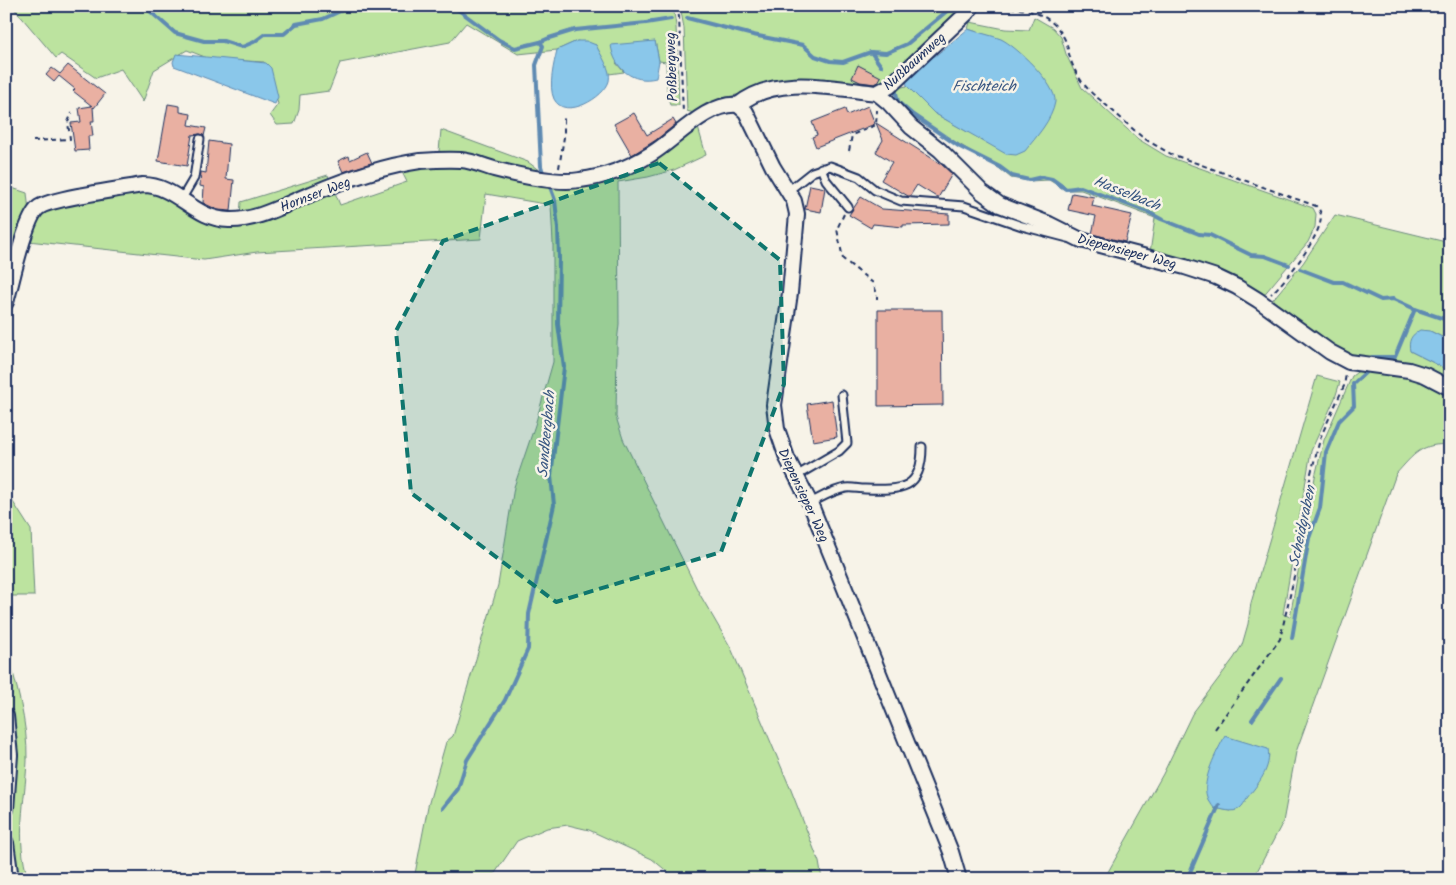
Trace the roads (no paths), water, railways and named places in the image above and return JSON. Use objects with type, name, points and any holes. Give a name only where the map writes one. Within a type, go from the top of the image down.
[{"type":"street","name":"Nußbaumweg","points":[[877,93],[890,86],[969,10]]},
{"type":"street","points":[[738,105],[747,97],[756,93],[789,86],[823,87],[877,93]]},
{"type":"street","name":"Diepensieper Weg","points":[[877,93],[911,127],[940,150],[989,198],[1012,211],[1048,224],[1078,239],[1185,266],[1216,277],[1258,300],[1330,352],[1349,362],[1409,370],[1450,388]]},
{"type":"street","name":"Hornser Weg","points":[[6,302],[24,238],[38,208],[53,202],[143,185],[160,187],[200,213],[230,220],[256,217],[328,187],[394,166],[414,162],[462,160],[504,171],[556,180],[582,180],[621,170],[657,151],[679,135],[686,127],[716,108],[729,104],[738,105]]},
{"type":"street","name":"Diepensieper Weg","points":[[738,105],[746,112],[773,167],[788,191],[796,208],[798,223],[775,397],[774,415],[781,443],[810,503],[951,852],[959,879]]},
{"type":"street","points":[[6,716],[10,754],[6,809]]},
{"type":"street","points":[[6,843],[11,879]]},
{"type":"lane","points":[[181,200],[194,178],[200,139]]},
{"type":"lane","points":[[788,191],[812,172],[830,166],[859,177],[869,183],[875,190],[900,201],[964,206],[1062,238],[1078,239]]},
{"type":"lane","points":[[821,168],[826,180],[848,207]]},
{"type":"lane","points":[[796,476],[838,452],[847,443],[842,395]]},
{"type":"lane","points":[[810,503],[834,491],[848,488],[904,487],[911,483],[921,468],[922,447]]},
{"type":"water","name":"Fischteich","points":[[968,29],[1001,39],[1016,49],[1043,76],[1054,95],[1055,102],[1047,122],[1025,151],[1016,155],[1006,154],[934,113],[907,86],[906,78],[924,60],[935,56]]},
{"type":"water","points":[[577,41],[586,41],[596,45],[609,72],[609,81],[606,87],[593,100],[567,108],[559,105],[552,94],[553,68],[557,50]]},
{"type":"water","points":[[655,41],[659,61],[656,78],[647,79],[639,79],[632,76],[620,67],[611,45]]},
{"type":"water","points":[[176,54],[266,63],[271,68],[278,97],[275,104],[174,66],[173,62]]},
{"type":"water","points":[[1420,330],[1430,331],[1450,341],[1450,371],[1410,351],[1409,344],[1411,339]]},
{"type":"water","points":[[1225,736],[1268,749],[1269,756],[1263,775],[1242,806],[1234,811],[1214,808],[1206,790],[1208,774]]},
{"type":"waterway","name":"Hasselbach","points":[[144,6],[175,33],[204,41],[223,41],[242,47],[254,42],[265,34],[284,34],[296,24],[323,19],[351,6]]},
{"type":"waterway","name":"Hasselbach","points":[[453,6],[499,40],[515,48],[575,30],[671,19]]},
{"type":"waterway","points":[[871,52],[886,53],[907,44],[953,6]]},
{"type":"waterway","name":"Hasselbach","points":[[687,18],[753,35],[803,45],[815,56],[830,61],[843,62],[871,52],[881,66]]},
{"type":"waterway","name":"Sandbergbach","points":[[540,42],[543,46],[536,65],[541,166],[544,176]]},
{"type":"waterway","name":"Hasselbach","points":[[895,88],[898,102],[913,115],[960,147],[1000,167],[1012,176],[1029,180],[1042,177],[1052,179],[1066,189],[1081,187],[1199,234],[1210,235],[1251,255],[1265,256],[1289,265]]},
{"type":"waterway","name":"Sandbergbach","points":[[443,808],[458,789],[467,760],[505,700],[528,649],[529,614],[554,505],[551,476],[564,367],[558,324],[558,228],[555,200],[549,184]]},
{"type":"waterway","name":"Hasselbach","points":[[1300,269],[1334,282],[1343,282],[1381,300],[1393,299],[1450,321]]},
{"type":"waterway","name":"Scheidgraben","points":[[1372,357],[1395,357],[1415,309]]},
{"type":"waterway","name":"Scheidgraben","points":[[1292,638],[1309,538],[1320,508],[1326,452],[1339,421],[1354,406],[1353,384],[1366,372]]},
{"type":"waterway","name":"Scheidgraben","points":[[1252,720],[1281,678]]},
{"type":"waterway","name":"Scheidgraben","points":[[1187,879],[1219,805]]}]
